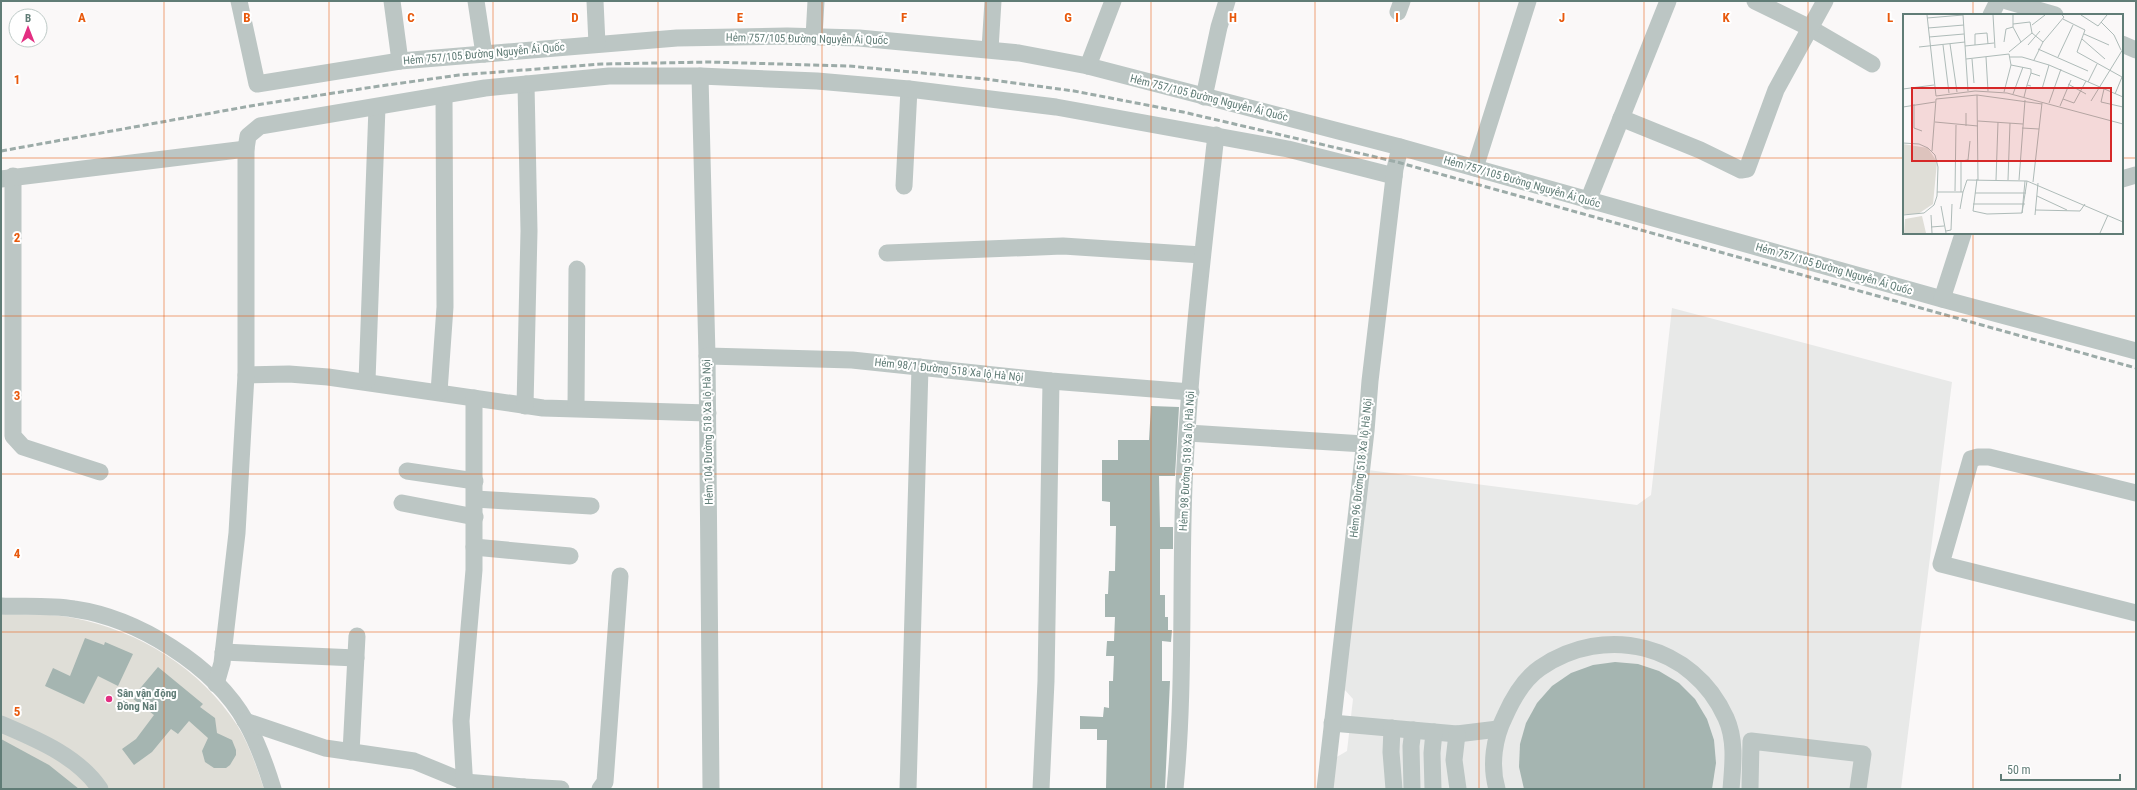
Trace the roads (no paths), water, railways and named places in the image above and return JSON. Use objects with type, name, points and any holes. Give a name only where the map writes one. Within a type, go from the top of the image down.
[{"type":"street","name":"Hẻm 757/105 Đường Nguyễn Ái Quốc","points":[[239,1],[257,84],[400,61],[699,37],[859,38],[990,49],[1056,59],[1400,147],[1588,201],[2136,351]]},
{"type":"street","points":[[392,1],[400,61]]},
{"type":"street","points":[[476,1],[484,54]]},
{"type":"street","points":[[595,1],[597,44]]},
{"type":"street","points":[[814,37],[816,1]]},
{"type":"street","points":[[990,49],[993,1]]},
{"type":"street","points":[[1088,66],[1113,1]]},
{"type":"street","points":[[1204,97],[1219,27],[1227,1]]},
{"type":"street","points":[[1475,168],[1528,1]]},
{"type":"street","points":[[1588,201],[1668,1]]},
{"type":"street","points":[[1755,1],[1810,28],[1872,64]]},
{"type":"street","points":[[1621,118],[1700,150],[1741,170],[1747,169],[1776,90],[1825,1]]},
{"type":"street","points":[[1991,14],[1998,1]]},
{"type":"street","points":[[2007,1],[2052,14]]},
{"type":"street","points":[[2123,44],[2136,50]]},
{"type":"street","points":[[216,684],[223,652],[237,532],[246,375],[246,149],[248,136],[260,126],[485,88],[609,76],[700,76],[817,81],[908,89],[1056,107],[1288,149],[1394,176]]},
{"type":"street","name":"Hẻm 104 Đường 518 Xa lộ Hà Nội","points":[[700,76],[708,413],[710,789]]},
{"type":"street","points":[[525,406],[529,231],[526,84]]},
{"type":"street","points":[[904,186],[908,89]]},
{"type":"street","points":[[439,392],[445,307],[444,95]]},
{"type":"street","points":[[367,381],[377,107]]},
{"type":"street","name":"Hẻm 98 Đường 518 Xa lộ Hà Nội","points":[[1175,789],[1180,724],[1184,499],[1188,433],[1202,255],[1216,135]]},
{"type":"street","name":"Hẻm 96 Đường 518 Xa lộ Hà Nội","points":[[1325,789],[1394,176],[1400,147]]},
{"type":"street","points":[[100,472],[23,447],[13,436],[7,178],[246,149]]},
{"type":"street","points":[[2123,179],[2136,175]]},
{"type":"street","points":[[1942,299],[1963,234]]},
{"type":"street","points":[[887,253],[1063,246],[1202,255]]},
{"type":"street","points":[[576,408],[577,269]]},
{"type":"street","name":"Hẻm 98/1 Đường 518 Xa lộ Hà Nội","points":[[707,356],[837,359],[1051,381],[1191,392]]},
{"type":"street","points":[[908,789],[920,367]]},
{"type":"street","points":[[246,375],[289,374],[367,381],[525,406],[708,413]]},
{"type":"street","points":[[1041,789],[1046,681],[1051,381]]},
{"type":"street","points":[[465,785],[461,721],[474,547],[474,398]]},
{"type":"street","points":[[1188,433],[1364,444]]},
{"type":"street","points":[[2136,493],[1989,457],[1978,457],[1971,459],[1941,564],[2136,613]]},
{"type":"street","points":[[407,471],[475,481]]},
{"type":"street","points":[[475,500],[591,506]]},
{"type":"street","points":[[402,503],[475,517]]},
{"type":"street","points":[[474,547],[570,556]]},
{"type":"street","points":[[600,789],[605,782],[620,576]]},
{"type":"street","points":[[1,606],[74,609],[121,621],[171,647],[199,667],[216,684],[246,721],[265,763],[273,789]]},
{"type":"street","points":[[351,752],[357,636]]},
{"type":"street","points":[[1497,789],[1494,756],[1498,729],[1514,695],[1539,668],[1572,650],[1608,643],[1645,647],[1679,662],[1707,686],[1726,718],[1734,754],[1731,789]]},
{"type":"street","points":[[223,652],[356,658]]},
{"type":"street","points":[[246,721],[325,748],[414,761],[465,785],[561,789]]},
{"type":"street","points":[[1332,722],[1457,734],[1498,729]]},
{"type":"street","points":[[1,724],[49,744],[93,779],[100,789]]},
{"type":"street","points":[[1392,728],[1391,752],[1394,789]]},
{"type":"street","points":[[1412,789],[1413,730]]},
{"type":"street","points":[[1433,789],[1432,753],[1434,732]]},
{"type":"street","points":[[1457,734],[1454,760],[1458,789]]},
{"type":"street","points":[[1750,789],[1751,741],[1863,754],[1858,789]]},
{"type":"railway","points":[[1,151],[256,105],[373,87],[459,75],[602,64],[709,62],[849,66],[985,79],[1074,91],[1183,112],[1397,162],[2136,368]]},
{"type":"place","name":"Sân vận động Đồng Nai","points":[[109,699]]}]
